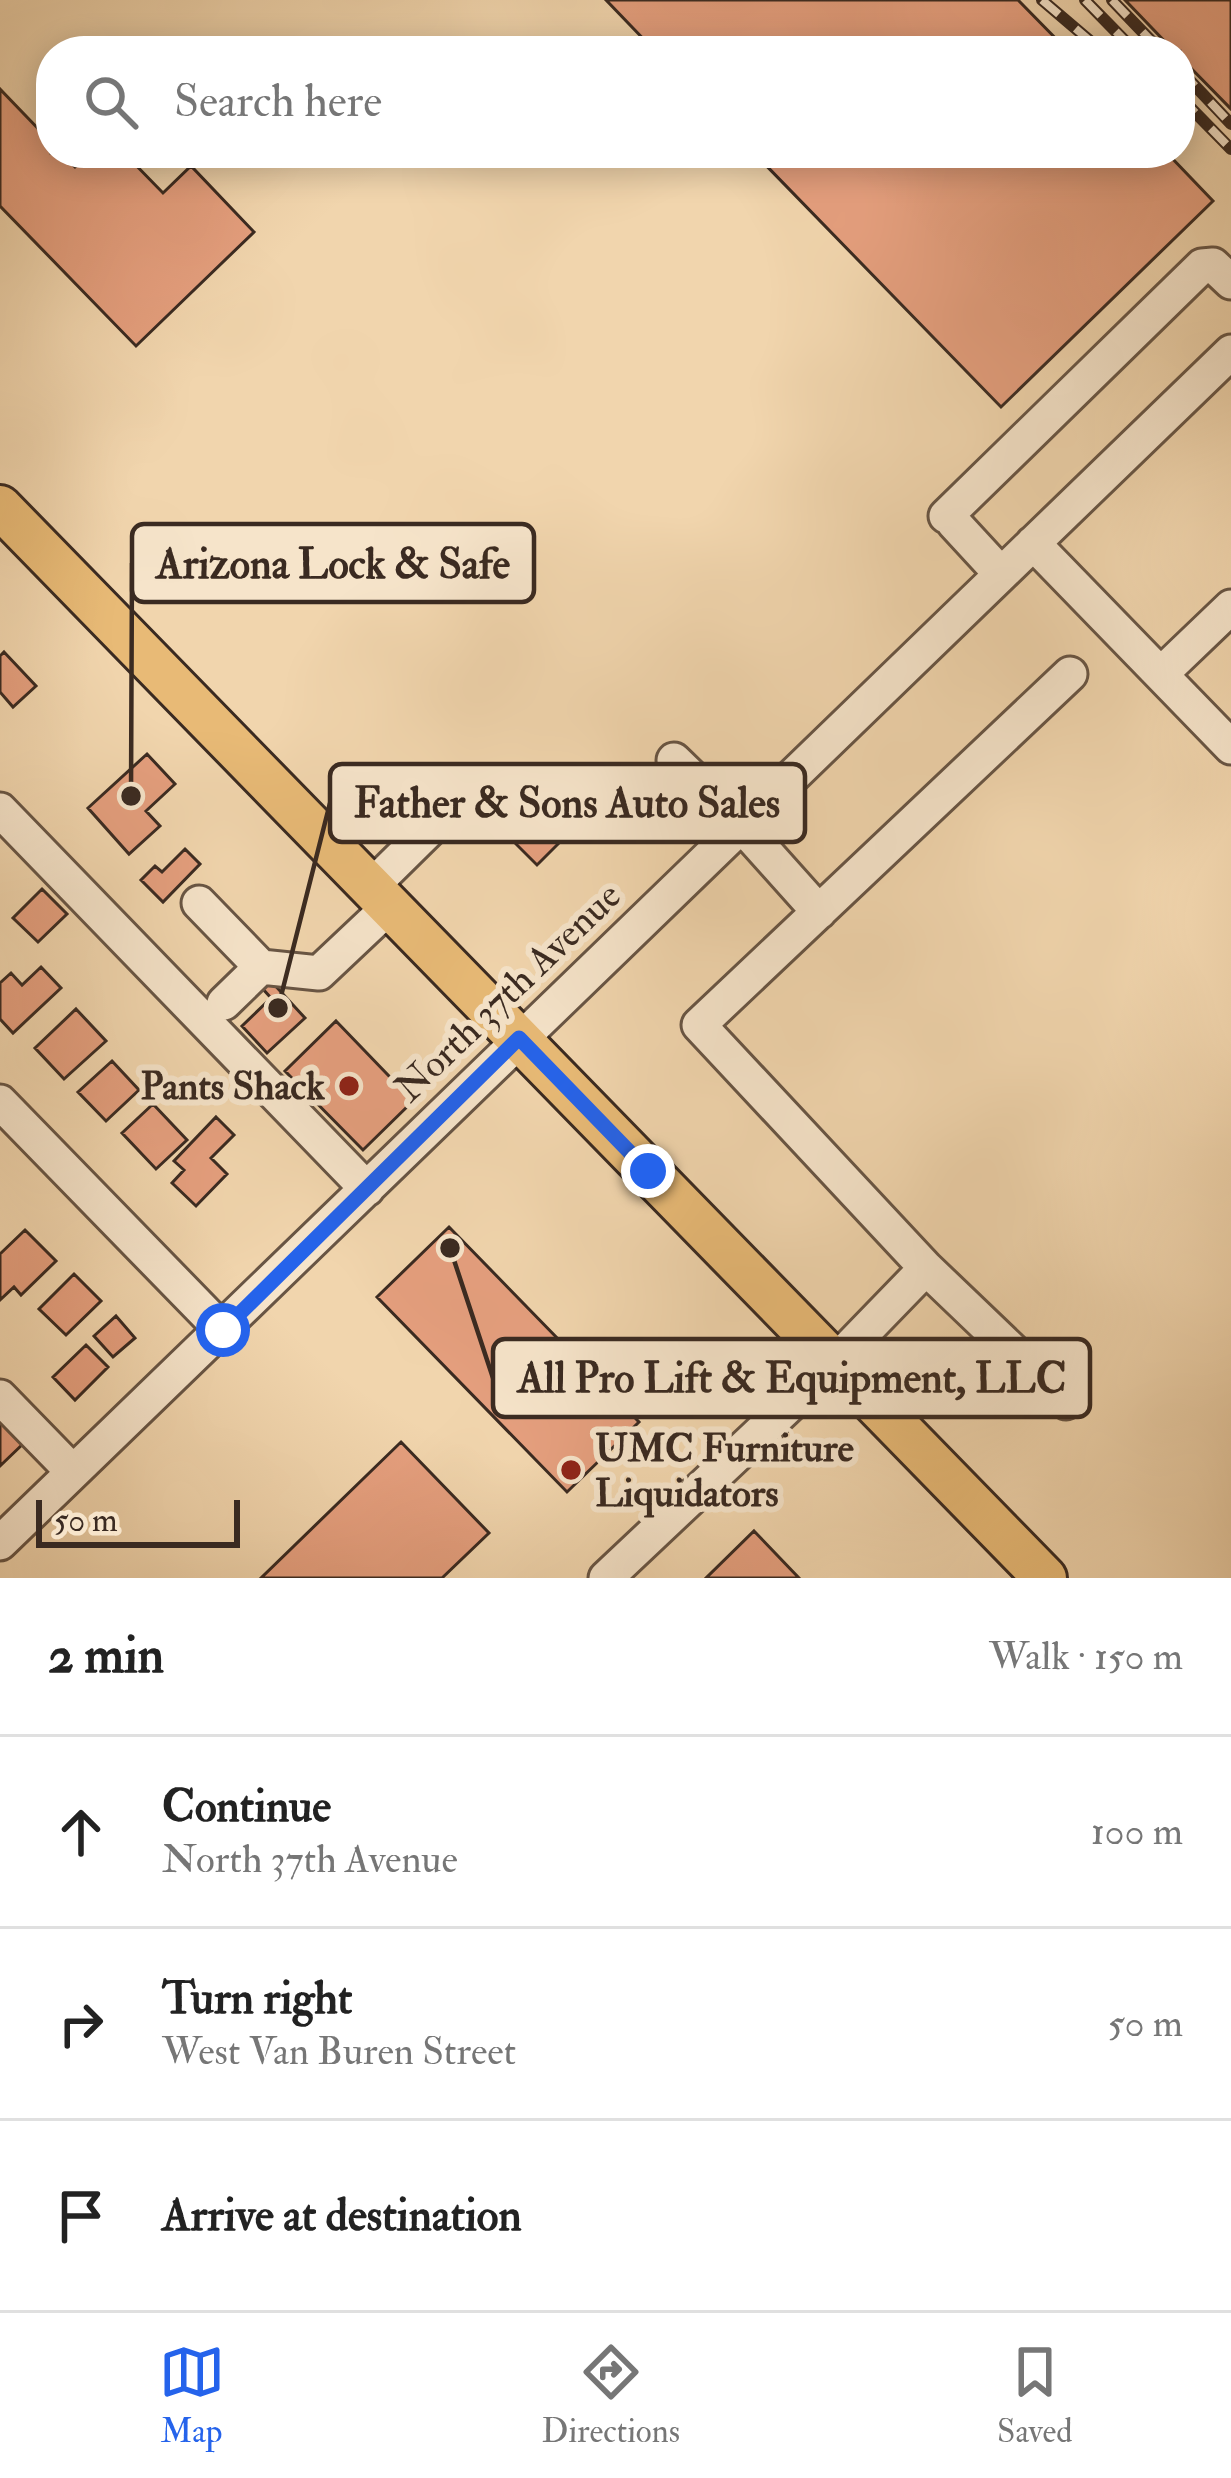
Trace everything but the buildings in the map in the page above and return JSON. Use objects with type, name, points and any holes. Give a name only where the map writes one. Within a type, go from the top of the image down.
[{"type":"main road","points":[[0,507],[1045,1578]]},
{"type":"street","points":[[1001,574],[950,520],[1202,266],[1213,265],[1231,282]]},
{"type":"street","name":"North 37th Avenue","points":[[0,1543],[1231,352]]},
{"type":"street","points":[[1033,543],[1231,747]]},
{"type":"street","points":[[1160,674],[1231,607]]},
{"type":"street","points":[[1066,1402],[926,1268],[699,1025],[1070,674]]},
{"type":"street","points":[[674,760],[742,826],[819,912]]},
{"type":"street","points":[[0,810],[367,1189]]},
{"type":"street","points":[[199,903],[261,967],[319,973],[442,817]]},
{"type":"street","points":[[224,1003],[261,967]]},
{"type":"street","points":[[0,1102],[223,1330]]},
{"type":"street","points":[[605,1578],[835,1362],[926,1268]]},
{"type":"street","points":[[0,1397],[73,1472]]},
{"type":"railway","points":[[1042,0],[1084,36]]},
{"type":"railway","points":[[1085,0],[1120,36]]},
{"type":"railway","points":[[1112,0],[1147,36]]},
{"type":"railway","points":[[1195,86],[1231,124]]},
{"type":"railway","points":[[1195,112],[1231,149]]},
{"type":"place","name":"Arizona Lock & Safe","points":[[131,796]]},
{"type":"place","name":"Father & Sons Auto Sales","points":[[278,1008]]},
{"type":"place","name":"Pants Shack","points":[[349,1086]]},
{"type":"place","name":"All Pro Lift & Equipment, LLC","points":[[450,1248]]},
{"type":"place","name":"UMC Furniture Liquidators","points":[[571,1470]]},
{"type":"route","points":[[223,1330],[519,1038],[648,1171]]}]
